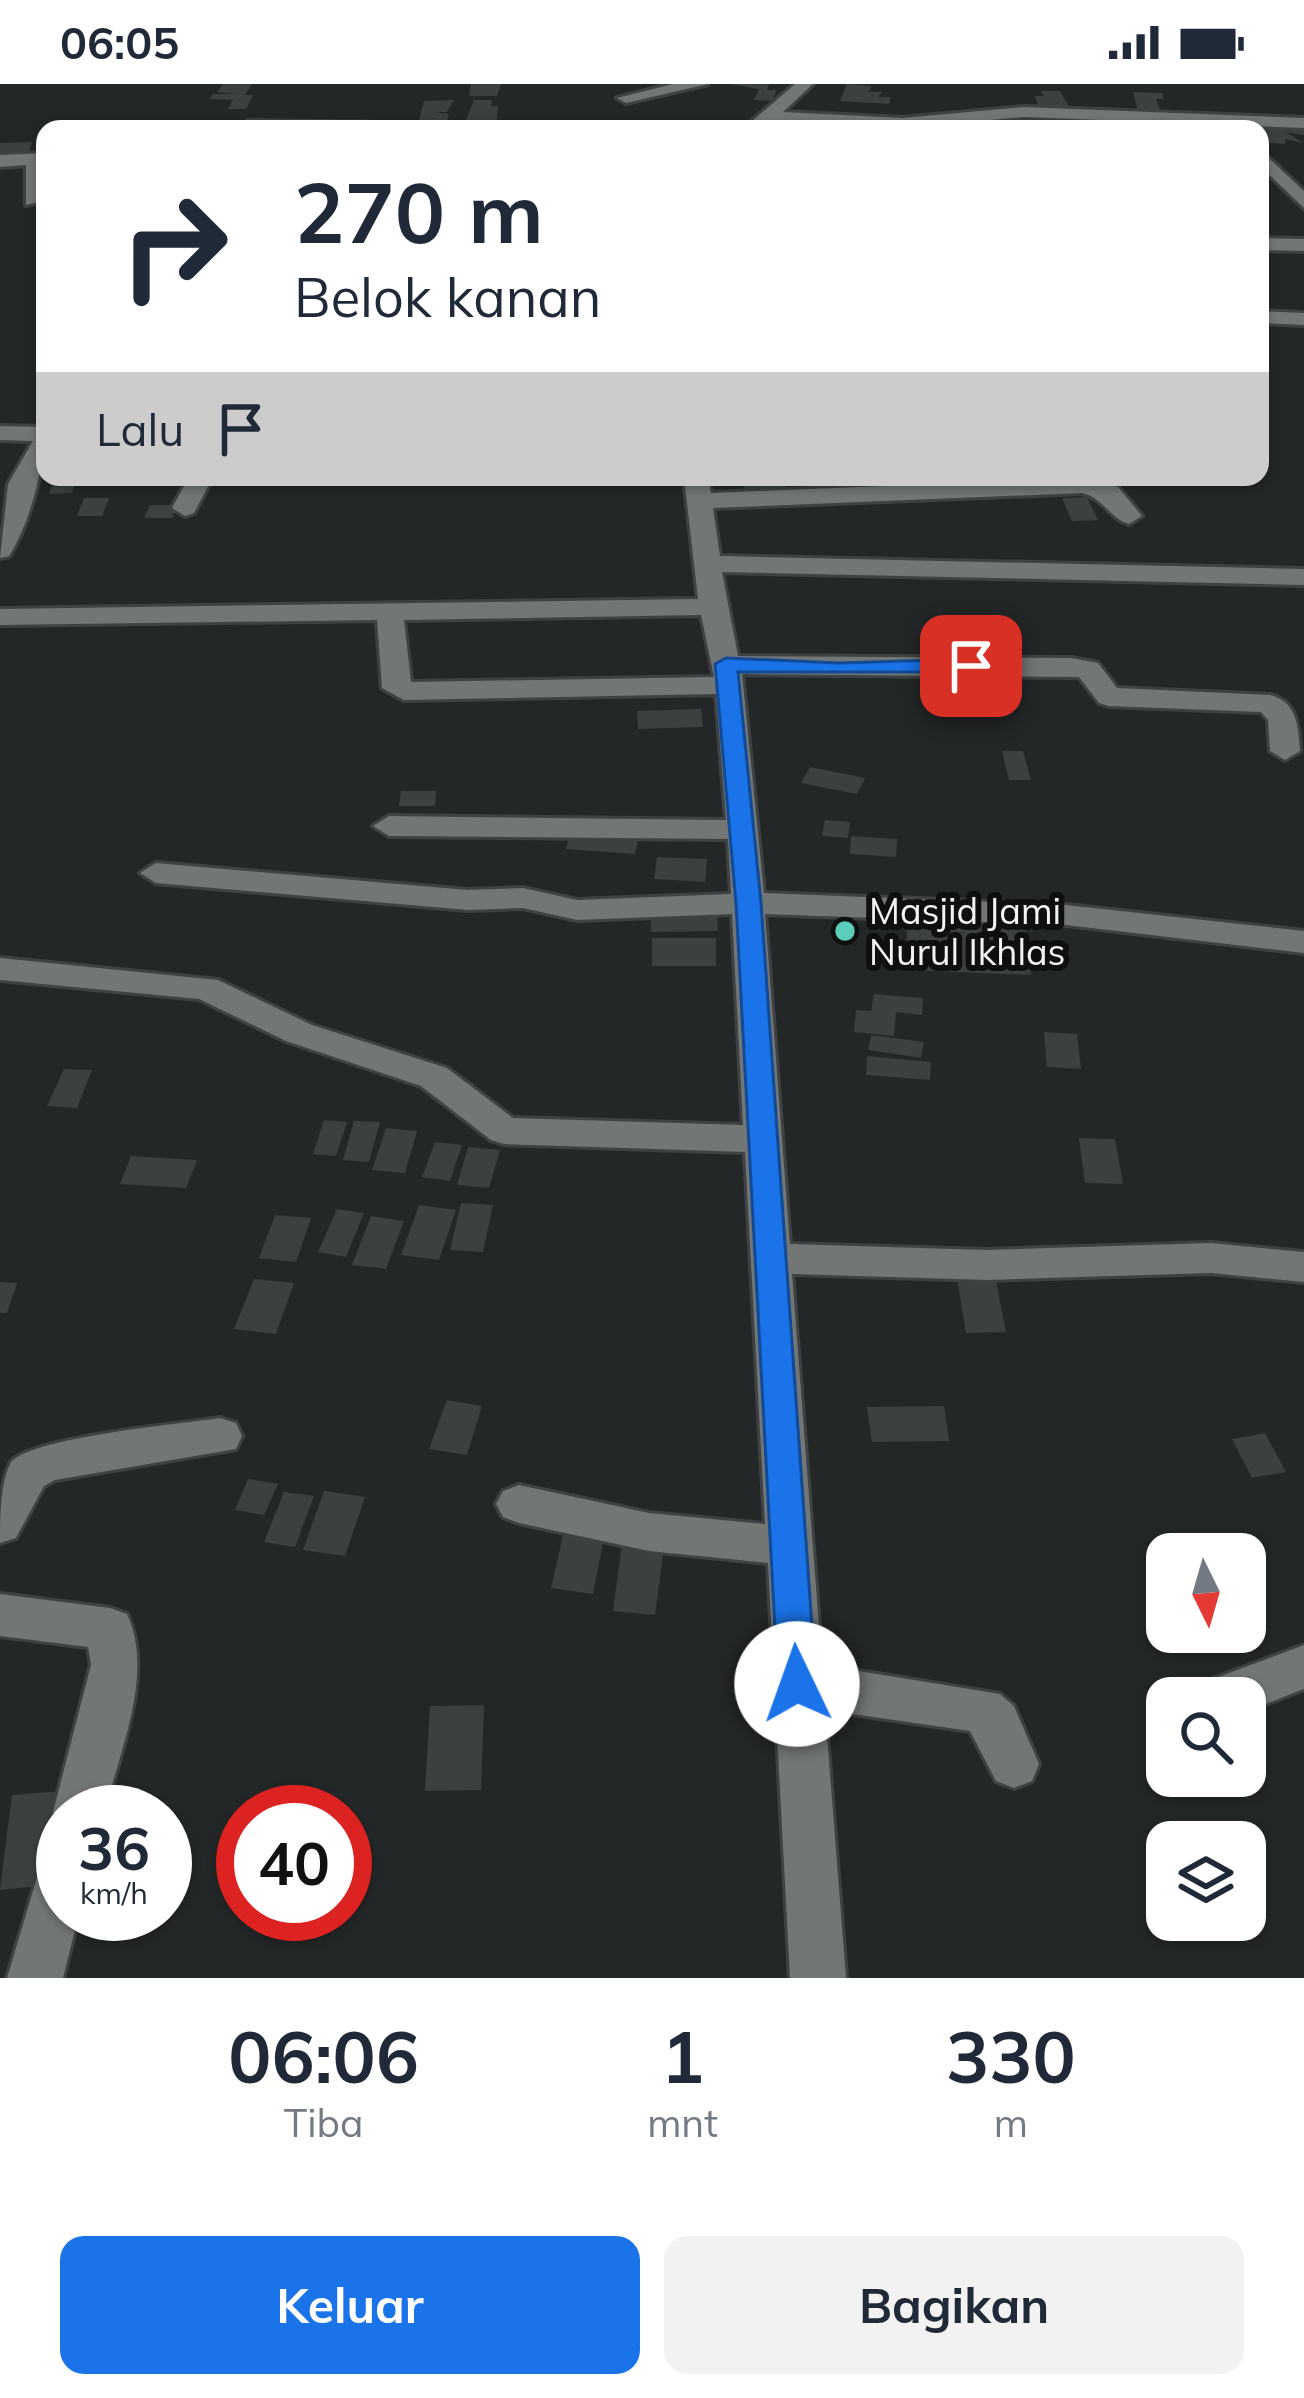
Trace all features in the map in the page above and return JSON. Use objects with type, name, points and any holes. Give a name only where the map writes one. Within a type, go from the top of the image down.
[{"type":"street","points":[[626,98],[700,84]]},
{"type":"street","points":[[763,120],[805,84]]},
{"type":"street","points":[[786,100],[884,106]]},
{"type":"street","points":[[272,120],[296,108]]},
{"type":"street","points":[[936,120],[1024,112],[1115,120]]},
{"type":"street","points":[[1269,124],[1304,123]]},
{"type":"street","points":[[0,161],[36,160]]},
{"type":"street","points":[[1269,165],[1299,197]]},
{"type":"street","points":[[33,201],[36,193]]},
{"type":"street","points":[[1269,194],[1299,197]]},
{"type":"street","points":[[1269,244],[1304,245]]},
{"type":"street","points":[[1269,318],[1304,320]]},
{"type":"street","points":[[0,433],[36,437]]},
{"type":"street","points":[[0,550],[12,529],[20,484],[36,455]]},
{"type":"street","points":[[185,508],[197,486]]},
{"type":"street","points":[[818,1978],[743,829],[728,675],[713,607],[697,489],[987,486]]},
{"type":"street","points":[[1088,486],[1109,492],[1129,515]]},
{"type":"street","points":[[707,564],[1304,577]]},
{"type":"street","points":[[0,617],[713,607]]},
{"type":"street","points":[[390,614],[398,688],[404,691],[728,675],[1071,667],[1088,669],[1102,695],[1109,697],[1173,695],[1270,704],[1282,718],[1285,751]]},
{"type":"street","points":[[389,826],[606,828],[662,835],[743,829]]},
{"type":"street","points":[[156,873],[468,900],[523,898],[577,910],[749,903],[1066,916],[1304,942]]},
{"type":"street","points":[[0,969],[206,988],[299,1033],[434,1077],[504,1130],[764,1139]]},
{"type":"street","points":[[772,1258],[987,1265],[1211,1258],[1304,1267]]},
{"type":"street","points":[[0,1524],[28,1473],[46,1463],[220,1436]]},
{"type":"street","points":[[519,1504],[649,1532],[790,1546]]},
{"type":"street","points":[[0,1615],[110,1629],[115,1666],[86,1785]]},
{"type":"street","points":[[1266,1681],[1304,1667]]},
{"type":"street","points":[[797,1684],[982,1710],[996,1722],[1014,1764]]},
{"type":"street","points":[[35,1978],[45,1941]]},
{"type":"building","points":[[223,84],[252,84],[245,95],[253,95],[246,109],[228,109],[233,100],[209,99],[213,94],[236,94],[217,92]]},
{"type":"building","points":[[471,84],[501,84],[497,96],[469,96]]},
{"type":"building","points":[[730,84],[769,84],[767,90],[777,90],[772,101],[754,100],[759,89]]},
{"type":"building","points":[[847,84],[872,86],[868,92],[891,97],[889,104],[840,101]]},
{"type":"building","points":[[1041,91],[1060,91],[1072,112],[1039,110],[1035,96],[1044,96]]},
{"type":"building","points":[[1133,92],[1162,93],[1164,99],[1156,99],[1161,112],[1138,111]]},
{"type":"building","points":[[454,100],[447,112],[434,112],[449,114],[447,120],[419,120],[424,101]]},
{"type":"building","points":[[474,100],[492,100],[491,106],[498,106],[497,120],[466,120]]},
{"type":"building","points":[[1269,125],[1304,127],[1304,135],[1285,132],[1304,143],[1285,139],[1285,144],[1270,143]]},
{"type":"building","points":[[32,142],[29,152],[0,154],[0,143]]},
{"type":"building","points":[[52,486],[74,486],[72,493],[49,494]]},
{"type":"building","points":[[744,486],[785,486],[786,492],[745,492]]},
{"type":"building","points":[[1087,497],[1098,520],[1072,521],[1062,498]]},
{"type":"building","points":[[84,498],[109,498],[102,516],[77,516]]},
{"type":"building","points":[[150,505],[177,505],[172,518],[144,518]]},
{"type":"building","points":[[1000,633],[1003,647],[968,647],[964,634]]},
{"type":"building","points":[[701,709],[703,727],[638,729],[637,711]]},
{"type":"building","points":[[1002,751],[1023,751],[1031,780],[1009,780]]},
{"type":"building","points":[[810,767],[865,778],[857,794],[801,783]]},
{"type":"building","points":[[401,791],[436,791],[435,806],[399,806]]},
{"type":"building","points":[[825,820],[850,822],[848,838],[822,836]]},
{"type":"building","points":[[571,830],[639,835],[635,854],[566,849]]},
{"type":"building","points":[[851,836],[897,839],[896,857],[850,854]]},
{"type":"building","points":[[657,857],[707,859],[705,882],[654,879]]},
{"type":"building","points":[[651,910],[717,910],[718,931],[651,932]]},
{"type":"building","points":[[906,912],[1024,917],[1031,975],[908,970]]},
{"type":"building","points":[[652,938],[716,938],[716,966],[652,966]]},
{"type":"building","points":[[874,994],[923,998],[922,1015],[896,1012],[894,1036],[854,1032],[856,1010],[871,1011]]},
{"type":"building","points":[[1044,1032],[1077,1034],[1081,1069],[1047,1067]]},
{"type":"building","points":[[871,1035],[924,1042],[921,1058],[868,1050]]},
{"type":"building","points":[[867,1056],[931,1062],[930,1080],[866,1075]]},
{"type":"building","points":[[64,1069],[92,1070],[77,1108],[47,1106]]},
{"type":"building","points":[[324,1120],[347,1122],[336,1156],[313,1154]]},
{"type":"building","points":[[354,1121],[380,1122],[369,1162],[343,1160]]},
{"type":"building","points":[[386,1128],[417,1131],[405,1173],[372,1170]]},
{"type":"building","points":[[1079,1138],[1115,1139],[1123,1184],[1085,1183]]},
{"type":"building","points":[[435,1142],[462,1145],[450,1181],[422,1177]]},
{"type":"building","points":[[468,1147],[500,1150],[489,1188],[457,1185]]},
{"type":"building","points":[[131,1156],[197,1160],[186,1188],[120,1184]]},
{"type":"building","points":[[461,1203],[493,1205],[483,1252],[450,1250]]},
{"type":"building","points":[[419,1205],[456,1210],[439,1260],[401,1255]]},
{"type":"building","points":[[337,1209],[364,1213],[346,1257],[318,1252]]},
{"type":"building","points":[[275,1215],[311,1218],[296,1262],[259,1258]]},
{"type":"building","points":[[371,1216],[404,1221],[386,1269],[352,1265]]},
{"type":"building","points":[[994,1271],[1006,1332],[966,1333],[956,1272]]},
{"type":"building","points":[[254,1279],[294,1283],[276,1334],[234,1329]]},
{"type":"building","points":[[0,1282],[17,1283],[7,1313],[0,1313]]},
{"type":"building","points":[[447,1400],[482,1406],[467,1455],[429,1449]]},
{"type":"building","points":[[944,1406],[949,1441],[872,1442],[867,1407]]},
{"type":"building","points":[[1265,1433],[1286,1472],[1252,1478],[1232,1439]]},
{"type":"building","points":[[248,1479],[278,1484],[264,1515],[235,1510]]},
{"type":"building","points":[[324,1491],[365,1497],[345,1556],[303,1550]]},
{"type":"building","points":[[284,1492],[314,1496],[295,1547],[264,1542]]},
{"type":"building","points":[[566,1522],[606,1527],[593,1594],[551,1588]]},
{"type":"building","points":[[623,1536],[665,1539],[655,1615],[613,1611]]},
{"type":"building","points":[[484,1705],[481,1790],[425,1791],[430,1706]]},
{"type":"building","points":[[36,1793],[36,1886],[0,1890],[12,1795]]},
{"type":"place","name":"Masjid Jami Nurul Ikhlas","points":[[845,931]]},
{"type":"route","points":[[797,1684],[749,903],[726,664],[838,669],[971,666]]}]
